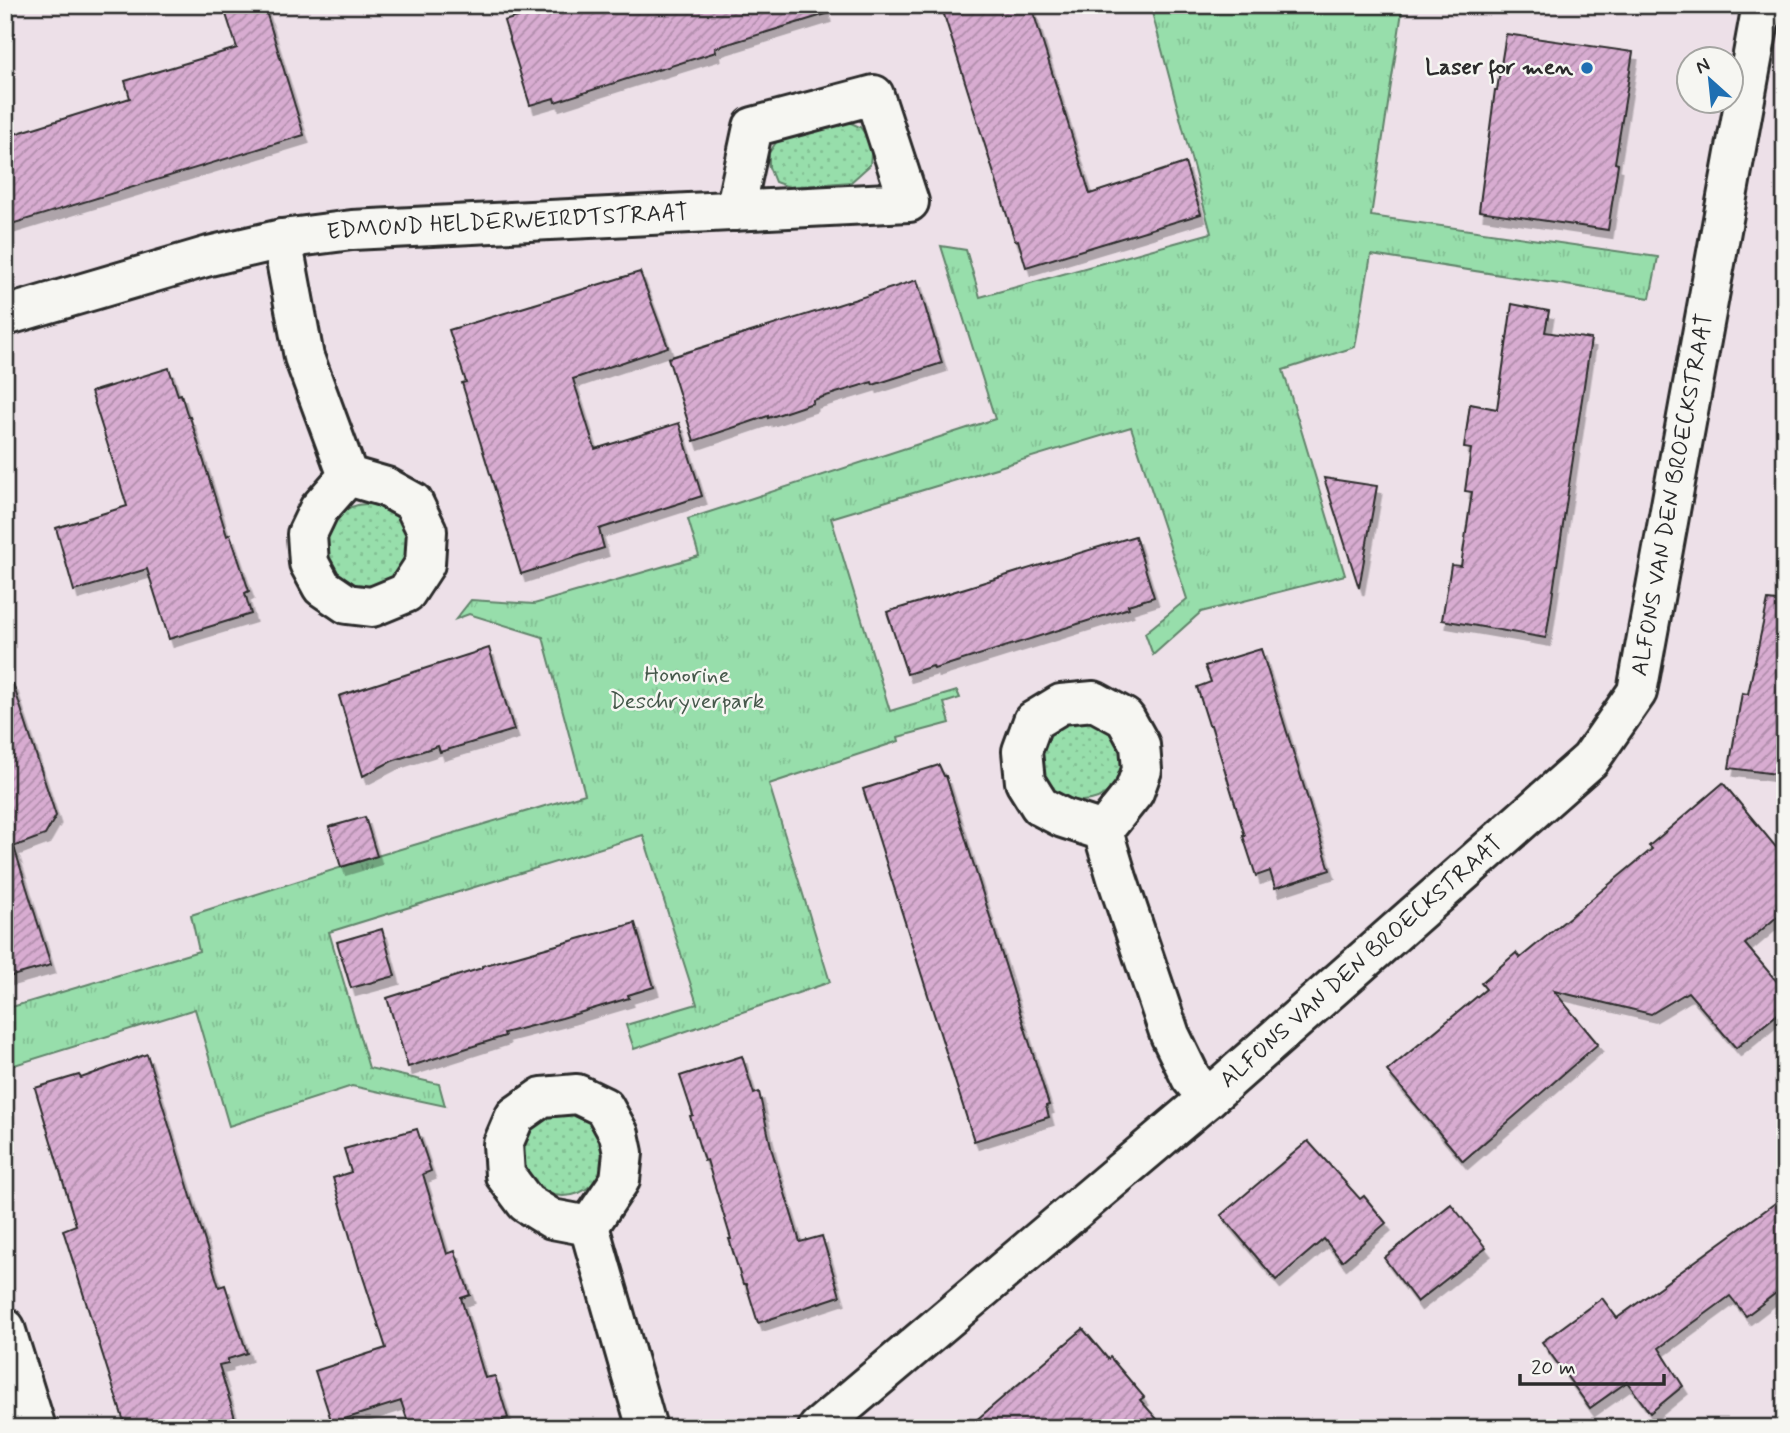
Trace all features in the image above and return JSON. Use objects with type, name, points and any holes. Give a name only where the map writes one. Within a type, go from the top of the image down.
[{"type":"street","name":"ALFONS VAN DEN BROECKSTRAAT","points":[[818,1428],[1208,1098],[1590,760],[1637,692],[1762,5]]},
{"type":"street","name":"EDMOND HELDERWEIRDTSTRAAT","points":[[5,316],[209,256],[282,239],[352,230],[735,211],[909,202],[874,95],[753,127],[735,211]]},
{"type":"street","points":[[282,239],[304,356],[348,476]]},
{"type":"street","name":"ALFONS VAN DEN BROECKSTRAAT","points":[[1102,831],[1170,1035],[1191,1078],[1208,1098]]},
{"type":"street","points":[[589,1226],[647,1428]]},
{"type":"street","points":[[5,1328],[36,1428]]},
{"type":"green space","name":"Honorine Deschryverpark","points":[[1150,5],[1403,5],[1371,216],[1658,257],[1650,298],[1371,255],[1355,347],[1283,370],[1345,575],[1201,612],[1153,655],[1145,633],[1187,599],[1131,427],[831,518],[890,711],[957,691],[960,698],[944,703],[950,723],[898,737],[899,741],[769,784],[830,982],[634,1049],[626,1025],[697,1004],[643,835],[329,932],[369,1068],[439,1084],[445,1106],[352,1086],[229,1126],[195,1009],[5,1068],[5,1009],[199,951],[191,915],[585,794],[543,637],[469,614],[456,619],[471,600],[534,604],[699,556],[688,519],[995,419],[941,246],[966,250],[980,297],[1211,233]]},
{"type":"green space","points":[[840,118],[860,127],[872,143],[870,165],[851,182],[789,187],[775,182],[769,167],[769,153],[777,141]]},
{"type":"green space","points":[[367,504],[383,507],[397,516],[406,530],[409,546],[406,562],[397,576],[383,585],[367,588],[351,585],[337,576],[328,562],[325,546],[328,530],[337,516],[351,507]]},
{"type":"green space","points":[[1074,719],[1090,719],[1105,726],[1116,737],[1123,752],[1120,776],[1111,789],[1090,801],[1074,801],[1059,794],[1048,783],[1041,768],[1041,752],[1048,737],[1059,726]]},
{"type":"green space","points":[[563,1112],[579,1115],[593,1124],[602,1138],[605,1154],[602,1170],[593,1184],[579,1193],[563,1196],[547,1193],[533,1184],[524,1170],[521,1154],[524,1138],[533,1124],[547,1115]]},
{"type":"building","points":[[223,5],[264,5],[304,135],[5,226],[5,137],[130,98],[125,81],[237,48]]},
{"type":"building","points":[[557,5],[824,5],[826,14],[715,48],[716,52],[555,102],[554,98],[530,105],[504,21]]},
{"type":"building","points":[[941,5],[1031,5],[1090,194],[1185,163],[1201,214],[1026,267],[1018,240],[1015,241]]},
{"type":"building","points":[[1506,34],[1633,52],[1615,163],[1618,164],[1608,230],[1479,211],[1495,90]]},
{"type":"building","points":[[640,272],[668,347],[573,379],[595,449],[679,423],[702,496],[599,529],[604,548],[521,574],[462,383],[466,382],[449,330]]},
{"type":"building","points":[[917,280],[942,363],[873,385],[872,382],[813,400],[813,403],[694,441],[668,358]]},
{"type":"building","points":[[1512,304],[1549,311],[1545,332],[1591,339],[1546,638],[1442,620],[1451,565],[1461,566],[1472,492],[1465,491],[1471,449],[1464,448],[1470,404],[1497,409]]},
{"type":"building","points":[[169,368],[178,395],[181,394],[190,417],[227,536],[230,534],[249,591],[245,593],[251,614],[169,639],[147,569],[74,591],[56,528],[127,506],[91,392]]},
{"type":"building","points":[[1324,478],[1377,486],[1359,588]]},
{"type":"building","points":[[1135,536],[1154,597],[1128,605],[1129,608],[934,669],[933,666],[907,674],[887,612]]},
{"type":"building","points":[[1768,600],[1785,602],[1785,775],[1729,768],[1742,693],[1748,694]]},
{"type":"building","points":[[489,648],[514,730],[440,752],[438,746],[392,761],[363,776],[339,696]]},
{"type":"building","points":[[1261,649],[1330,870],[1275,888],[1270,871],[1256,876],[1197,687],[1211,682],[1205,666]]},
{"type":"building","points":[[13,684],[56,816],[45,835],[10,848],[14,847],[51,965],[5,978],[5,685]]},
{"type":"building","points":[[939,765],[946,776],[1049,1105],[1046,1106],[1049,1117],[974,1141],[863,789]]},
{"type":"building","points":[[1723,783],[1785,858],[1785,910],[1745,944],[1785,991],[1785,1008],[1736,1048],[1688,992],[1651,1014],[1554,991],[1598,1044],[1463,1161],[1387,1071],[1486,989],[1481,983],[1516,953],[1520,958],[1652,849],[1649,846]]},
{"type":"building","points":[[365,817],[377,856],[341,867],[329,827]]},
{"type":"building","points":[[635,923],[654,987],[628,995],[629,998],[504,1033],[505,1036],[408,1067],[387,998],[482,966]]},
{"type":"building","points":[[382,929],[395,976],[351,988],[337,942]]},
{"type":"building","points":[[147,1054],[219,1287],[225,1285],[247,1353],[219,1365],[238,1428],[126,1428],[63,1230],[76,1225],[35,1088],[79,1075],[81,1078]]},
{"type":"building","points":[[742,1056],[754,1094],[759,1092],[772,1151],[800,1242],[822,1236],[840,1296],[758,1323],[746,1284],[743,1284],[707,1160],[704,1161],[680,1076]]},
{"type":"building","points":[[417,1129],[431,1171],[423,1174],[447,1254],[455,1251],[470,1295],[461,1298],[485,1378],[495,1376],[508,1418],[483,1428],[410,1428],[401,1401],[332,1423],[315,1371],[386,1348],[333,1178],[351,1172],[344,1149]]},
{"type":"building","points":[[1308,1141],[1360,1199],[1364,1196],[1386,1223],[1342,1261],[1324,1239],[1276,1280],[1221,1215]]},
{"type":"building","points":[[1785,1196],[1785,1286],[1746,1316],[1730,1296],[1659,1348],[1683,1386],[1650,1413],[1627,1382],[1590,1408],[1542,1342],[1602,1298],[1617,1318]]},
{"type":"building","points":[[1451,1204],[1486,1248],[1417,1302],[1384,1258]]},
{"type":"building","points":[[1083,1329],[1144,1397],[1140,1400],[1165,1428],[967,1428]]},
{"type":"place","name":"Laser for men","points":[[1587,68]]}]
